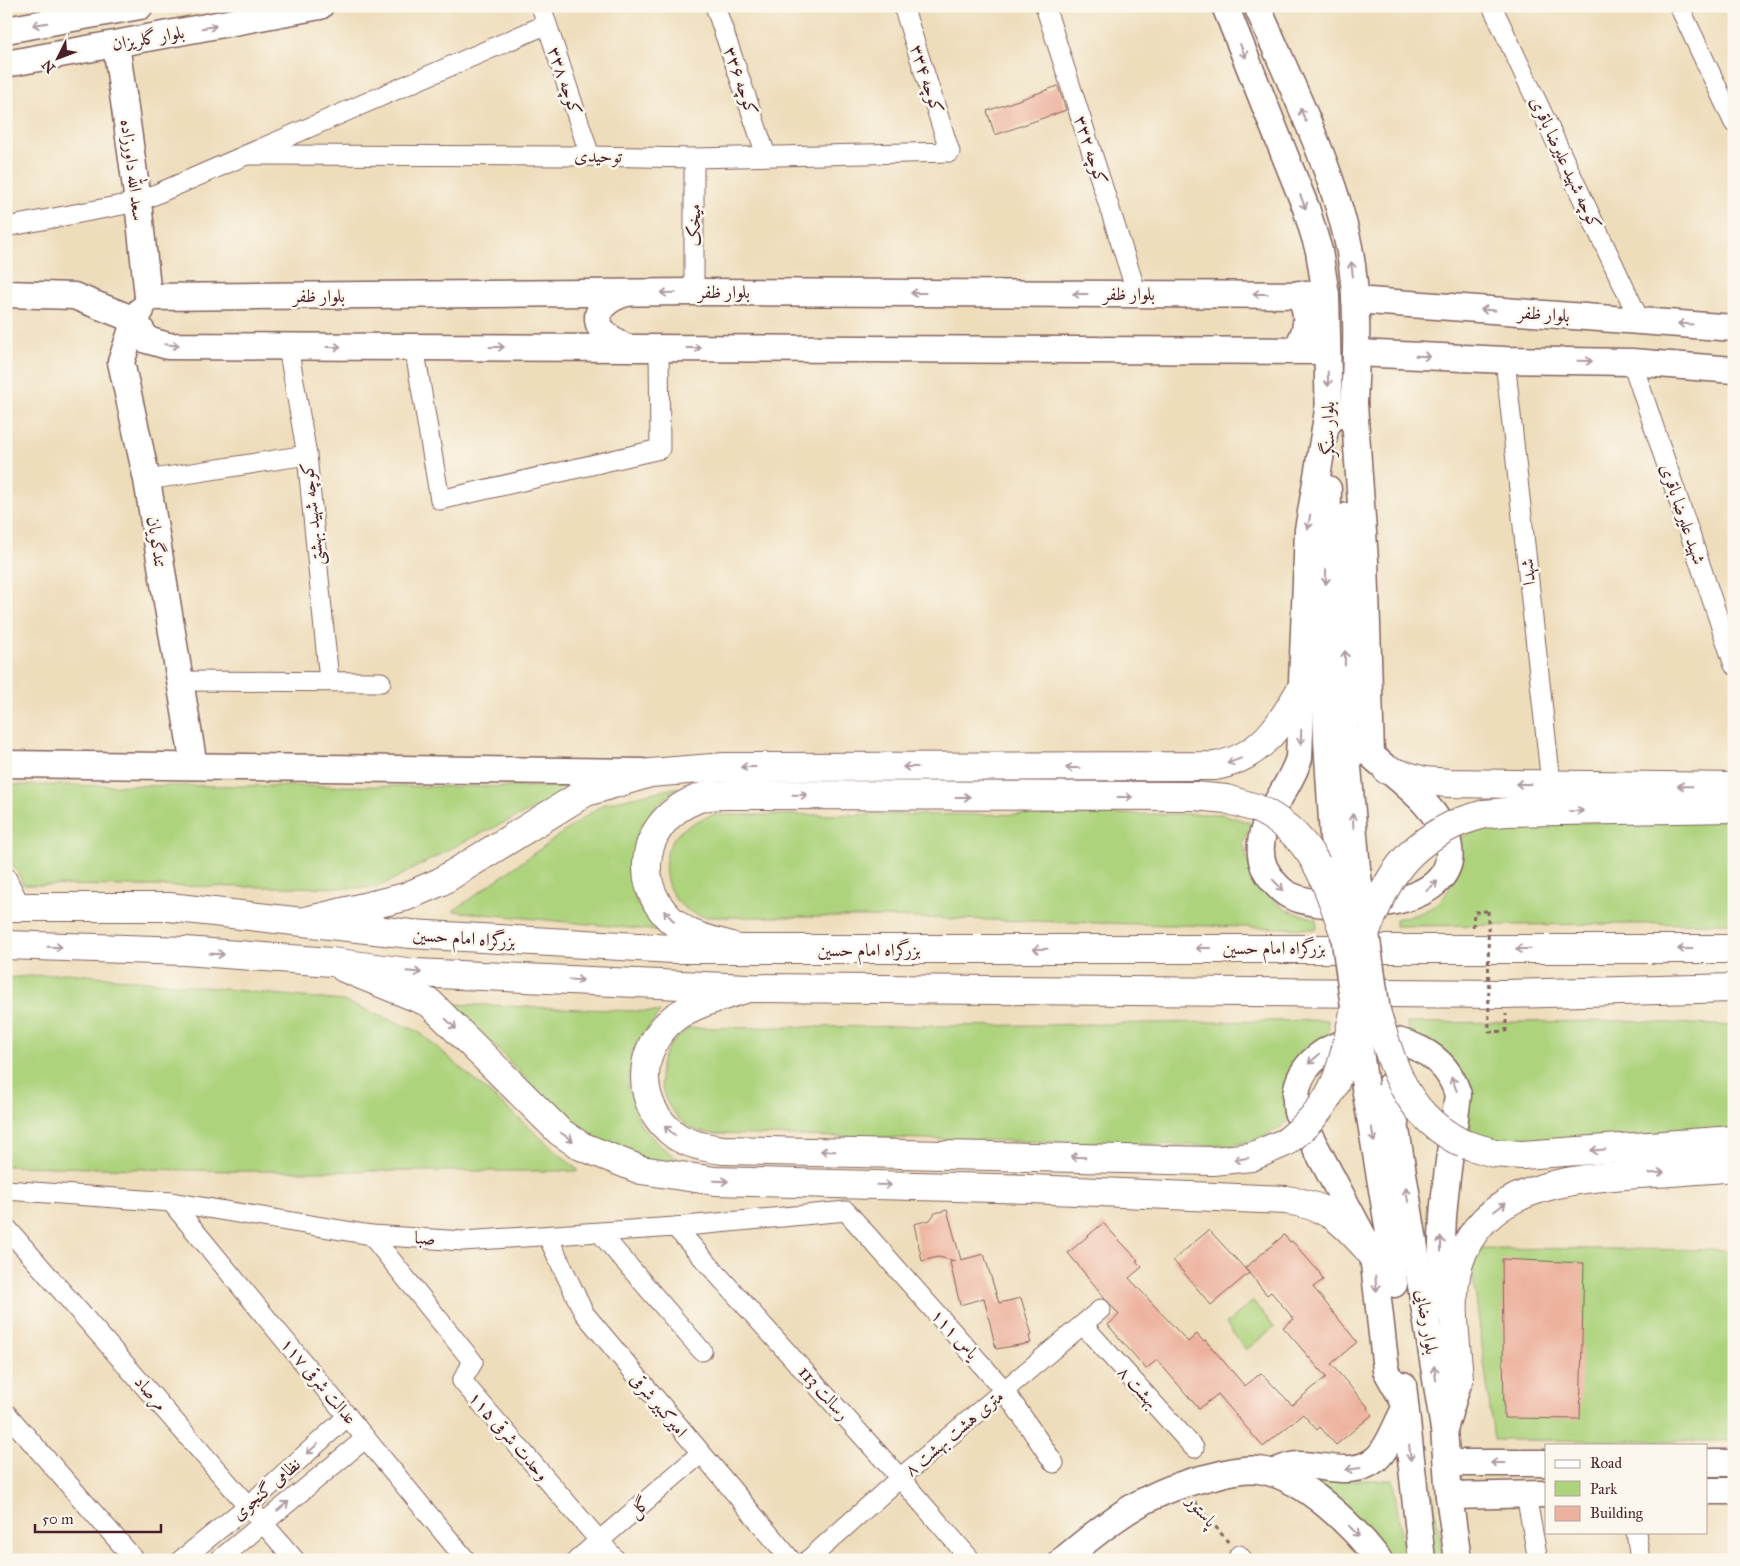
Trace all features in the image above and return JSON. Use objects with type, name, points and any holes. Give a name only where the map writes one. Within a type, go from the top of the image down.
[{"type":"main road","points":[[301,922],[405,897],[440,882],[586,792],[650,773],[725,767],[1215,766],[1237,762],[1253,752],[1274,731],[1301,689]]},
{"type":"main road","points":[[1387,770],[1410,778],[1436,782],[1734,787]]},
{"type":"main road","points":[[744,950],[690,934],[673,921],[660,906],[649,888],[645,869],[648,851],[655,834],[664,821],[677,808],[698,798],[727,795],[1195,796],[1226,799],[1256,808],[1285,824],[1308,848],[1354,931],[1408,855],[1436,832],[1459,822],[1484,814],[1507,812],[1734,808]]},
{"type":"main road","name":"بزرگراه امام حسین","points":[[14,907],[169,907],[301,922],[516,942],[673,949],[1734,949]]},
{"type":"main road","name":"بزرگراه امام حسین","points":[[6,945],[186,951],[331,962],[414,973],[748,988],[1506,994],[1734,988]]},
{"type":"main road","points":[[331,962],[430,1003],[560,1132],[581,1146],[641,1170],[715,1181],[1030,1188],[1286,1200],[1312,1204],[1334,1215],[1373,1255]]},
{"type":"main road","points":[[748,988],[702,1003],[675,1018],[660,1032],[645,1062],[643,1076],[646,1094],[653,1110],[665,1126],[677,1136],[692,1144],[723,1150],[1213,1161],[1251,1157],[1286,1142],[1317,1115],[1332,1091],[1365,1012]]},
{"type":"main road","points":[[1365,1012],[1392,1061],[1407,1094],[1431,1123],[1448,1136],[1464,1144],[1494,1153],[1522,1155],[1734,1140]]},
{"type":"main road","points":[[1460,1380],[1455,1306],[1458,1264],[1479,1224],[1504,1204],[1534,1190],[1586,1178],[1734,1167]]},
{"type":"street","name":"بلوار گلریزان","points":[[6,30],[140,6]]},
{"type":"street","name":"بلوار گلریزان","points":[[6,64],[320,6]]},
{"type":"street","name":"کوچه ۳۳۸","points":[[541,6],[590,156]]},
{"type":"street","name":"کوچه ۳۳۶","points":[[715,6],[766,155]]},
{"type":"street","name":"کوچه ۳۳۴","points":[[903,6],[950,152]]},
{"type":"street","name":"کوچه ۳۳۲","points":[[1045,6],[1137,294]]},
{"type":"street","name":"بلوار سنگر","points":[[1224,6],[1306,208],[1319,251],[1326,295],[1327,351],[1342,405],[1346,555],[1344,722],[1346,869],[1377,1086]]},
{"type":"street","name":"بلوار سنگر","points":[[1257,6],[1336,198],[1349,250],[1355,300],[1357,353],[1342,405]]},
{"type":"street","name":"کوچه شهید علیرضا باقری","points":[[1492,6],[1640,321]]},
{"type":"street","points":[[1683,9],[1734,123]]},
{"type":"street","points":[[6,227],[138,202],[546,25]]},
{"type":"street","name":"سعد الله داورزاده","points":[[116,44],[138,202],[148,297]]},
{"type":"street","name":"توحیدی","points":[[246,156],[590,156],[694,158],[950,152]]},
{"type":"street","name":"میخک","points":[[694,158],[694,292]]},
{"type":"street","name":"بلوار ظفر","points":[[148,297],[694,292],[1326,295]]},
{"type":"street","points":[[625,347],[606,334],[601,328],[599,319],[600,309],[605,303],[613,297],[626,293]]},
{"type":"street","points":[[6,294],[74,296],[135,320],[147,340],[168,346],[1327,351]]},
{"type":"street","points":[[1296,350],[1304,337],[1308,322],[1306,308],[1299,294]]},
{"type":"street","points":[[135,320],[148,297]]},
{"type":"street","name":"بلوار ظفر","points":[[1355,300],[1734,328]]},
{"type":"street","points":[[1385,355],[1372,340],[1370,322],[1379,308],[1390,303]]},
{"type":"street","name":"تندگویان","points":[[135,320],[120,362],[147,480],[194,766]]},
{"type":"street","points":[[414,346],[440,500],[660,450],[659,348]]},
{"type":"street","name":"کوچه شهید بهشتی","points":[[288,347],[306,455],[329,681]]},
{"type":"street","points":[[1357,353],[1505,360],[1632,362],[1734,370]]},
{"type":"street","name":"شهدا","points":[[1505,360],[1551,784]]},
{"type":"street","name":"شهید علیرضا باقری","points":[[1632,362],[1734,665]]},
{"type":"street","points":[[1342,405],[1366,561],[1371,755],[1422,801],[1435,817],[1448,842],[1448,859],[1444,873],[1435,884],[1424,892],[1409,899],[1349,904],[1312,902],[1289,895],[1276,885],[1264,866],[1261,848],[1263,830],[1296,770],[1299,758],[1308,530],[1342,405]]},
{"type":"street","points":[[147,480],[306,455]]},
{"type":"street","points":[[180,681],[381,682]]},
{"type":"street","points":[[6,764],[663,772]]},
{"type":"street","points":[[6,877],[14,907]]},
{"type":"street","points":[[1272,1473],[1295,1465],[1316,1465],[1345,1470],[1362,1467],[1376,1459],[1384,1449],[1405,1405],[1386,1370],[1373,1255],[1297,1112],[1296,1090],[1298,1080],[1310,1062],[1328,1050],[1360,1041],[1392,1040],[1413,1045],[1432,1054],[1450,1074],[1458,1095],[1441,1219],[1441,1258],[1444,1297],[1460,1380],[1444,1429]]},
{"type":"street","name":"بلوار رضایی","points":[[1377,1086],[1405,1405],[1422,1560]]},
{"type":"street","name":"بلوار رضایی","points":[[1377,1086],[1444,1429],[1449,1496],[1458,1560]]},
{"type":"street","name":"صبا","points":[[6,1190],[172,1202],[371,1235],[463,1241],[676,1228],[846,1211]]},
{"type":"street","name":"۱۱۷ عدالت شرقی","points":[[172,1202],[466,1560]]},
{"type":"street","name":"یاس ۱۱۱","points":[[846,1211],[1004,1390],[1054,1463]]},
{"type":"street","name":"مرصاد","points":[[6,1226],[295,1560]]},
{"type":"street","name":"رسالت 113","points":[[676,1228],[971,1560]]},
{"type":"street","points":[[600,1233],[702,1351]]},
{"type":"street","name":"۱۱۵ وحدت شرقی","points":[[371,1235],[473,1362],[462,1380],[599,1541]]},
{"type":"street","name":"امیرکبیر شرقی","points":[[548,1237],[584,1313],[700,1454],[791,1560]]},
{"type":"street","name":"۸ متری هشت بهشت","points":[[808,1560],[900,1478],[1101,1308]]},
{"type":"street","name":"۸ بهشت","points":[[1083,1325],[1194,1448]]},
{"type":"street","points":[[6,1413],[135,1560]]},
{"type":"street","name":"نظامی گنجوی","points":[[181,1560],[248,1505],[348,1416]]},
{"type":"street","name":"نظامی گنجوی","points":[[219,1560],[366,1438]]},
{"type":"street","name":"گل","points":[[577,1560],[700,1454]]},
{"type":"street","points":[[1447,1463],[1545,1463]]},
{"type":"street","points":[[1708,1463],[1734,1463]]},
{"type":"street","points":[[1063,1560],[1131,1507],[1168,1487],[1238,1470],[1258,1470],[1272,1473],[1301,1487],[1337,1515],[1378,1560]]},
{"type":"street","points":[[1708,1491],[1734,1491]]},
{"type":"street","points":[[1449,1496],[1536,1494],[1538,1560]]},
{"type":"street","points":[[1636,1534],[1640,1560]]},
{"type":"street","points":[[599,1541],[616,1560]]},
{"type":"path","points":[[1474,912],[1488,911],[1490,1032],[1506,1031]]},
{"type":"path","name":"پاستور","points":[[1180,1484],[1241,1557]]},
{"type":"green space","points":[[6,785],[571,787],[560,797],[469,839],[377,888],[24,885],[6,852]]},
{"type":"green space","points":[[678,787],[654,808],[640,828],[630,874],[637,904],[661,931],[453,911],[603,804]]},
{"type":"green space","points":[[1222,814],[1251,823],[1243,843],[1249,864],[1263,890],[1286,910],[1316,919],[1317,929],[885,917],[707,917],[695,914],[684,908],[676,900],[670,890],[665,867],[671,843],[678,833],[712,815]]},
{"type":"green space","points":[[1734,819],[1734,923],[1395,926],[1395,919],[1427,910],[1438,903],[1446,894],[1455,870],[1458,838],[1484,828],[1510,824]]},
{"type":"green space","points":[[66,973],[343,1001],[418,1031],[579,1171],[232,1171],[6,1166],[6,978]]},
{"type":"green space","points":[[455,1004],[660,1012],[632,1051],[628,1086],[640,1124],[658,1144],[683,1163],[633,1162],[599,1140],[543,1097]]},
{"type":"green space","points":[[1328,1020],[1329,1036],[1304,1052],[1291,1070],[1287,1093],[1288,1122],[1258,1138],[1225,1146],[714,1134],[695,1130],[676,1116],[669,1106],[661,1084],[660,1072],[667,1050],[689,1028]]},
{"type":"green space","points":[[1625,1021],[1734,1026],[1734,1129],[1588,1139],[1496,1142],[1471,1133],[1464,1087],[1409,1034],[1407,1023]]},
{"type":"green space","points":[[1481,1248],[1734,1250],[1734,1441],[1494,1440],[1472,1267]]},
{"type":"green space","points":[[1253,1301],[1274,1327],[1246,1350],[1226,1324]]},
{"type":"green space","points":[[1305,1480],[1393,1480],[1405,1560],[1392,1560]]},
{"type":"green space","points":[[1433,1495],[1443,1560],[1435,1560],[1425,1497]]},
{"type":"building","points":[[1058,86],[1066,110],[995,135],[987,111]]},
{"type":"building","points":[[947,1210],[961,1260],[984,1254],[999,1303],[1021,1298],[1032,1335],[1029,1336],[1031,1343],[996,1349],[984,1298],[960,1305],[950,1262],[956,1261],[938,1257],[922,1261],[914,1224],[930,1220],[935,1213]]},
{"type":"building","points":[[1103,1223],[1138,1260],[1136,1261],[1142,1267],[1129,1278],[1188,1342],[1197,1334],[1203,1341],[1205,1340],[1245,1386],[1261,1373],[1292,1405],[1326,1377],[1283,1327],[1294,1319],[1271,1292],[1267,1295],[1245,1268],[1284,1235],[1290,1242],[1292,1241],[1319,1272],[1323,1280],[1313,1287],[1357,1342],[1331,1364],[1368,1407],[1372,1415],[1336,1445],[1320,1427],[1317,1430],[1303,1414],[1263,1447],[1218,1394],[1199,1409],[1157,1360],[1146,1369],[1108,1325],[1119,1315],[1068,1253]]},
{"type":"building","points":[[1209,1230],[1249,1273],[1211,1305],[1173,1260]]},
{"type":"building","points":[[1502,1259],[1584,1263],[1580,1419],[1504,1418]]}]
